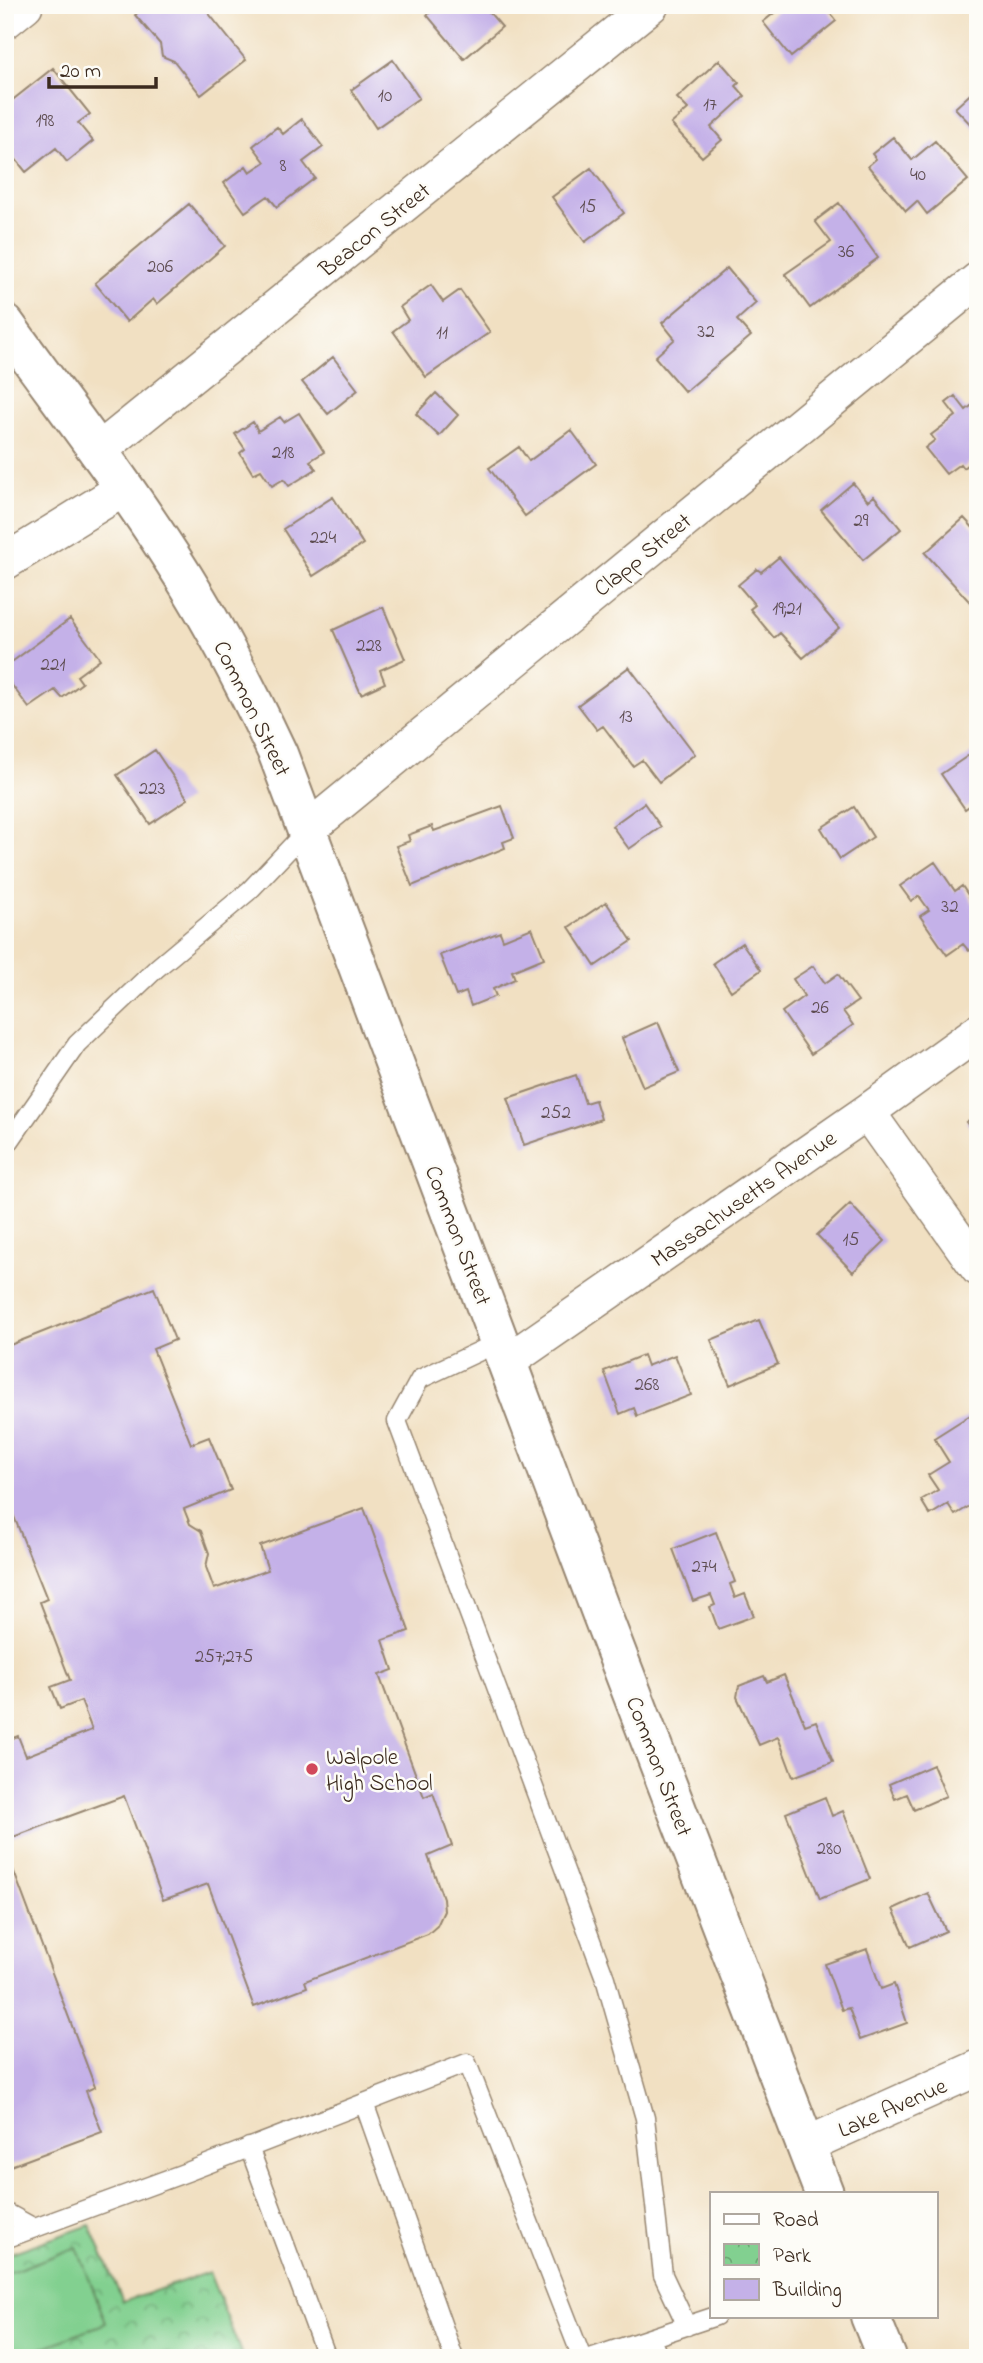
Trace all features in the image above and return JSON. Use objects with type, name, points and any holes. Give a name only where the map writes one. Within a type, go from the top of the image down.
[{"type":"main road","name":"Common Street","points":[[5,324],[196,596],[242,678],[278,754],[824,2192]]},
{"type":"main road","points":[[871,2318],[887,2358]]},
{"type":"street","points":[[5,21],[26,5]]},
{"type":"street","name":"Beacon Street","points":[[97,452],[651,5]]},
{"type":"street","name":"Clapp Street","points":[[307,830],[978,280]]},
{"type":"street","points":[[5,562],[123,489]]},
{"type":"street","name":"Massachusetts Avenue","points":[[503,1352],[867,1112],[978,1032]]},
{"type":"street","points":[[867,1112],[978,1268]]},
{"type":"street","name":"Lake Avenue","points":[[806,2145],[978,2068]]},
{"type":"lane","points":[[5,1148],[77,1044],[157,968],[250,890],[307,830]]},
{"type":"lane","points":[[503,1352],[420,1379],[397,1421],[605,1978],[645,2118],[663,2274],[687,2326]]},
{"type":"lane","points":[[5,2239],[467,2063],[582,2358]]},
{"type":"lane","points":[[364,2103],[454,2358]]},
{"type":"lane","points":[[249,2147],[327,2358]]},
{"type":"lane","points":[[5,2212],[34,2228]]},
{"type":"lane","points":[[590,2358],[710,2318]]},
{"type":"lane","points":[[651,2339],[659,2358]]},
{"type":"green space","points":[[90,2225],[123,2302],[209,2272],[243,2358],[5,2358],[5,2255]]},
{"type":"green space","points":[[77,2247],[106,2323],[18,2358],[5,2358],[5,2274]]},
{"type":"building","points":[[147,5],[202,5],[246,60],[201,95],[174,61],[162,56],[160,44],[135,15]]},
{"type":"building","points":[[439,5],[483,5],[502,27],[464,59],[427,15]]},
{"type":"building","points":[[784,5],[824,5],[836,21],[791,57],[763,22]]},
{"type":"building","points":[[393,60],[419,98],[376,128],[351,90]]},
{"type":"building","points":[[719,60],[739,83],[736,86],[745,96],[711,127],[722,140],[702,157],[671,124],[688,109],[677,98]]},
{"type":"building","points":[[53,68],[90,114],[78,123],[93,141],[67,162],[56,148],[26,172],[5,146],[5,106]]},
{"type":"building","points":[[978,87],[978,132],[955,108]]},
{"type":"building","points":[[302,119],[323,147],[303,162],[315,178],[277,207],[268,196],[245,212],[224,183],[246,166],[250,172],[265,162],[253,146],[277,127],[283,134]]},
{"type":"building","points":[[893,137],[912,160],[935,141],[968,180],[927,214],[917,201],[906,211],[868,166],[876,159],[872,154]]},
{"type":"building","points":[[591,168],[624,213],[585,242],[552,197]]},
{"type":"building","points":[[839,203],[878,258],[810,308],[785,274],[831,242],[815,221]]},
{"type":"building","points":[[189,204],[225,246],[157,304],[153,299],[127,322],[95,283]]},
{"type":"building","points":[[727,268],[756,303],[737,320],[751,336],[685,392],[655,357],[675,339],[662,323]]},
{"type":"building","points":[[431,285],[443,302],[460,290],[490,332],[426,377],[393,331],[408,320],[400,307]]},
{"type":"building","points":[[333,357],[358,390],[328,414],[302,382]]},
{"type":"building","points":[[436,393],[458,415],[439,436],[416,414]]},
{"type":"building","points":[[955,396],[966,410],[976,402],[978,404],[978,460],[976,458],[963,468],[960,464],[946,474],[925,448],[935,440],[931,435],[956,416],[946,403]]},
{"type":"building","points":[[299,413],[324,452],[310,461],[316,469],[289,486],[284,479],[272,486],[261,470],[253,474],[240,453],[245,449],[235,434],[253,422],[258,431],[280,417],[284,422]]},
{"type":"building","points":[[571,430],[596,464],[525,516],[489,468],[519,447],[529,461]]},
{"type":"building","points":[[853,483],[868,501],[874,496],[901,529],[863,560],[821,510]]},
{"type":"building","points":[[333,497],[363,544],[313,576],[283,529]]},
{"type":"building","points":[[964,518],[978,533],[978,611],[925,553]]},
{"type":"building","points":[[779,557],[839,628],[803,658],[780,633],[774,638],[750,609],[755,605],[738,585],[757,569],[761,572]]},
{"type":"building","points":[[383,607],[405,659],[380,670],[385,683],[361,694],[333,630]]},
{"type":"building","points":[[70,619],[100,659],[77,676],[82,683],[62,698],[55,690],[29,708],[5,676],[5,667]]},
{"type":"building","points":[[629,667],[695,754],[659,782],[642,760],[633,766],[603,726],[597,730],[578,705]]},
{"type":"building","points":[[155,750],[188,799],[150,824],[117,775]]},
{"type":"building","points":[[975,751],[978,755],[978,800],[965,809],[941,774]]},
{"type":"building","points":[[644,803],[661,827],[629,849],[612,826]]},
{"type":"building","points":[[502,806],[514,838],[503,842],[505,848],[412,886],[396,846],[410,841],[408,835],[432,826],[434,831]]},
{"type":"building","points":[[854,807],[873,837],[840,859],[821,828]]},
{"type":"building","points":[[935,862],[955,891],[962,886],[978,910],[973,914],[978,921],[978,944],[969,951],[963,944],[947,955],[920,916],[929,910],[919,896],[911,901],[900,886]]},
{"type":"building","points":[[606,902],[632,941],[595,966],[569,927]]},
{"type":"building","points":[[532,928],[544,958],[512,971],[515,979],[493,989],[496,996],[471,1006],[466,992],[456,996],[440,955],[500,932],[503,940]]},
{"type":"building","points":[[742,943],[761,970],[731,991],[713,963]]},
{"type":"building","points":[[813,966],[825,983],[838,974],[858,1001],[843,1011],[853,1025],[811,1054],[782,1012],[804,996],[793,979]]},
{"type":"building","points":[[658,1022],[679,1072],[643,1087],[622,1038]]},
{"type":"building","points":[[576,1075],[585,1103],[595,1100],[601,1119],[524,1145],[508,1098]]},
{"type":"building","points":[[978,1114],[978,1138],[966,1122]]},
{"type":"building","points":[[850,1204],[885,1241],[853,1272],[817,1235]]},
{"type":"building","name":"Walpole High School","points":[[154,1288],[175,1340],[153,1349],[191,1444],[209,1437],[231,1490],[184,1509],[190,1524],[201,1531],[209,1553],[206,1567],[214,1589],[268,1570],[260,1546],[364,1508],[409,1631],[383,1640],[393,1670],[379,1675],[424,1797],[433,1793],[452,1846],[428,1856],[443,1898],[444,1911],[437,1926],[428,1934],[305,1981],[307,1987],[254,2007],[208,1884],[163,1900],[124,1796],[5,1840],[5,1741],[18,1736],[26,1756],[92,1730],[81,1701],[60,1709],[51,1687],[70,1680],[40,1602],[47,1599],[5,1494],[5,1347]]},
{"type":"building","points":[[759,1320],[778,1364],[730,1385],[711,1340]]},
{"type":"building","points":[[643,1355],[647,1366],[675,1355],[691,1395],[637,1416],[634,1408],[620,1414],[604,1371]]},
{"type":"building","points":[[975,1412],[978,1416],[978,1472],[971,1476],[978,1486],[978,1501],[955,1515],[948,1504],[930,1515],[921,1500],[938,1490],[928,1475],[949,1462],[934,1438]]},
{"type":"building","points":[[716,1532],[735,1582],[730,1584],[735,1598],[745,1594],[754,1616],[718,1629],[710,1607],[715,1605],[711,1595],[693,1601],[673,1549]]},
{"type":"building","points":[[784,1675],[805,1725],[816,1721],[833,1762],[793,1777],[778,1737],[759,1745],[737,1697],[739,1686],[764,1676],[767,1682]]},
{"type":"building","points":[[933,1765],[946,1796],[914,1810],[907,1794],[895,1799],[889,1784]]},
{"type":"building","points":[[825,1797],[832,1816],[843,1811],[870,1879],[820,1899],[786,1813]]},
{"type":"building","points":[[5,1848],[95,2087],[86,2091],[102,2132],[5,2168]]},
{"type":"building","points":[[928,1893],[946,1931],[910,1947],[893,1909]]},
{"type":"building","points":[[867,1949],[881,1989],[894,1984],[907,2023],[860,2040],[849,2008],[842,2010],[825,1964]]},
{"type":"place","name":"Walpole High School","points":[[312,1769]]}]
